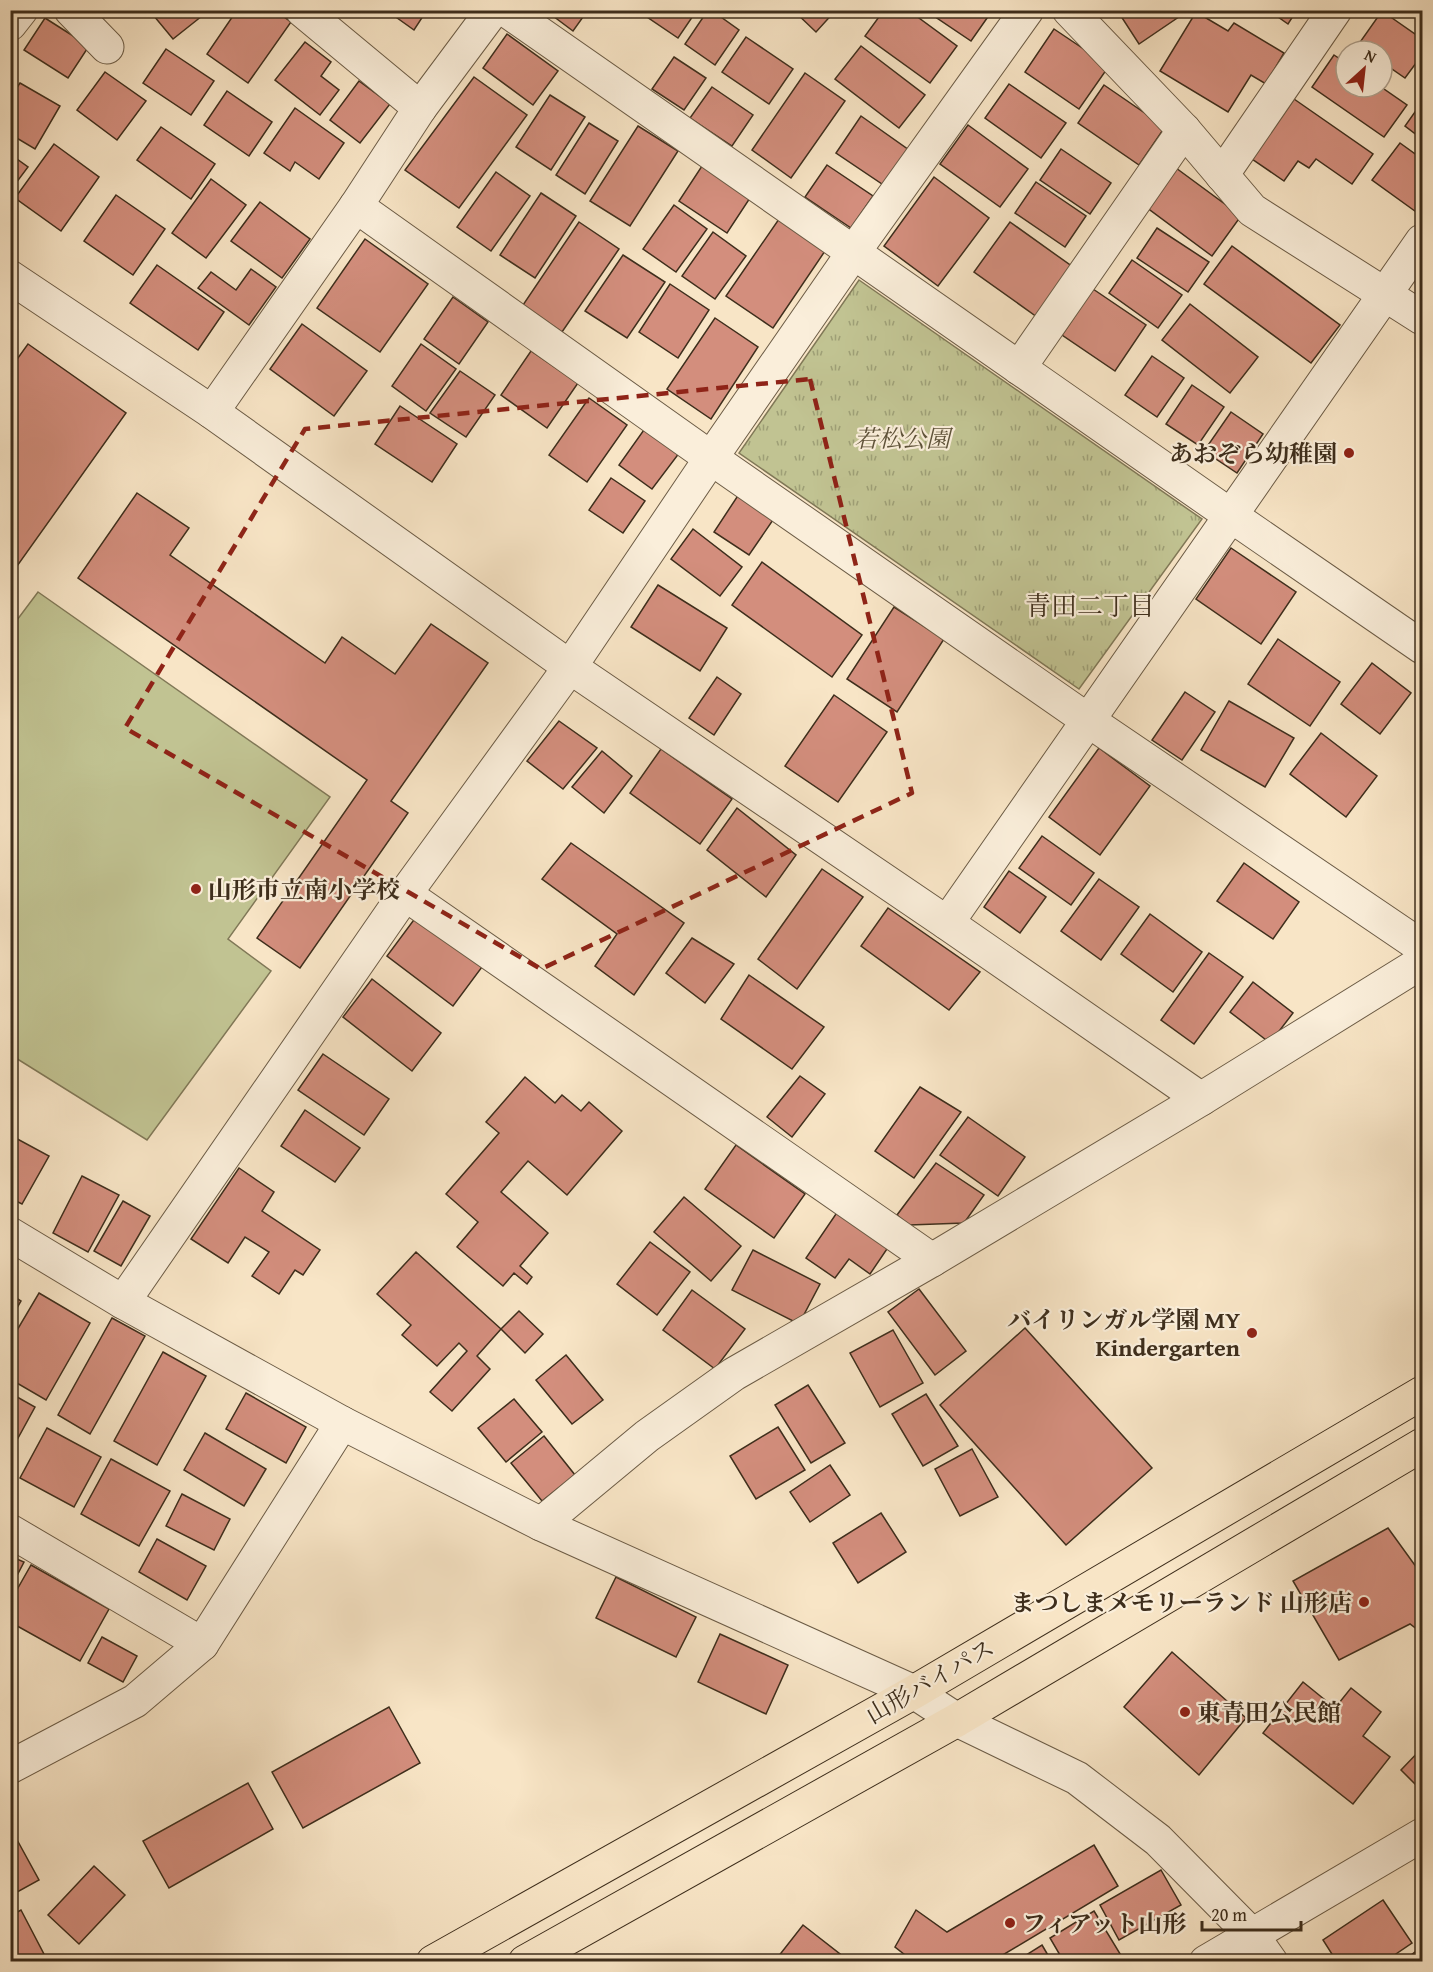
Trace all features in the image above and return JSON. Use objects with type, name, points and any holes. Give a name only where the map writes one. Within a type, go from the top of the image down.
[{"type":"highway","name":"山形バイパス","points":[[434,1962],[914,1692],[1422,1393]]},
{"type":"highway","name":"山形バイパス","points":[[525,1962],[957,1720],[1422,1444]]},
{"type":"street","points":[[10,24],[21,10]]},
{"type":"street","points":[[72,10],[107,47]]},
{"type":"street","points":[[302,10],[420,108]]},
{"type":"street","points":[[212,412],[356,206],[420,108],[493,10]]},
{"type":"street","points":[[506,10],[1422,647]]},
{"type":"street","points":[[123,1302],[405,894],[570,667],[853,253],[1027,10]]},
{"type":"street","points":[[1069,10],[1184,130],[1252,210],[1422,318]]},
{"type":"street","points":[[1222,175],[1335,10]]},
{"type":"street","points":[[1018,368],[1184,130]]},
{"type":"street","points":[[356,206],[711,458],[1089,721],[1422,947]]},
{"type":"street","points":[[947,923],[1422,242]]},
{"type":"street","points":[[11,279],[212,412],[570,667],[1201,1099]]},
{"type":"street","points":[[405,894],[932,1260]]},
{"type":"street","points":[[541,1524],[647,1436],[734,1374],[932,1260],[1201,1099],[1422,962]]},
{"type":"street","points":[[10,1234],[123,1302],[342,1423],[541,1524],[914,1692],[957,1720],[1077,1778],[1158,1840],[1252,1935],[1271,1962]]},
{"type":"street","points":[[10,1767],[135,1701],[202,1644],[342,1423]]},
{"type":"street","points":[[10,1530],[202,1644]]},
{"type":"street","points":[[1206,1962],[1422,1835]]},
{"type":"highlighted area","points":[[810,379],[912,793],[541,969],[125,728],[305,429]]},
{"type":"green space","name":"若松公園","points":[[859,280],[1202,519],[1079,689],[739,453]]},
{"type":"green space","points":[[38,592],[330,797],[228,939],[271,971],[147,1140],[11,1055],[11,628]]},
{"type":"building","points":[[149,10],[205,10],[207,12],[173,39]]},
{"type":"building","points":[[237,10],[274,10],[291,22],[248,83],[207,54]]},
{"type":"building","points":[[386,10],[427,10],[414,30]]},
{"type":"building","points":[[545,10],[588,10],[573,31]]},
{"type":"building","points":[[652,10],[697,10],[678,38],[647,17]]},
{"type":"building","points":[[708,10],[739,30],[715,65],[685,44]]},
{"type":"building","points":[[793,10],[836,10],[816,32]]},
{"type":"building","points":[[884,10],[908,10],[957,46],[930,83],[865,36]]},
{"type":"building","points":[[928,10],[991,10],[992,11],[971,41]]},
{"type":"building","points":[[1117,10],[1189,10],[1139,44]]},
{"type":"building","points":[[1268,10],[1297,10],[1288,24]]},
{"type":"building","points":[[1382,11],[1422,39],[1422,55],[1405,78],[1394,70],[1394,39],[1362,39]]},
{"type":"building","points":[[1196,12],[1228,31],[1234,23],[1284,53],[1266,84],[1251,75],[1228,112],[1160,71]]},
{"type":"building","points":[[45,18],[89,46],[68,78],[24,50]]},
{"type":"building","points":[[1054,29],[1109,66],[1079,109],[1025,72]]},
{"type":"building","points":[[507,34],[558,71],[533,105],[483,68]]},
{"type":"building","points":[[746,37],[793,69],[769,104],[722,72]]},
{"type":"building","points":[[305,42],[331,62],[321,76],[339,90],[320,115],[275,80]]},
{"type":"building","points":[[861,46],[925,95],[899,128],[835,79]]},
{"type":"building","points":[[166,49],[214,81],[191,115],[143,83]]},
{"type":"building","points":[[1334,55],[1334,99],[1394,99],[1394,96],[1407,105],[1384,137],[1312,87]]},
{"type":"building","points":[[674,57],[706,78],[684,110],[652,89]]},
{"type":"building","points":[[105,72],[146,101],[117,140],[77,110]]},
{"type":"building","points":[[805,73],[845,101],[791,178],[752,150]]},
{"type":"building","points":[[474,77],[527,115],[459,208],[405,170]]},
{"type":"building","points":[[359,81],[390,104],[360,143],[330,120]]},
{"type":"building","points":[[20,83],[60,106],[35,149],[10,134],[10,98]]},
{"type":"building","points":[[1009,84],[1066,123],[1041,158],[985,118]]},
{"type":"building","points":[[1104,85],[1165,127],[1139,165],[1078,123]]},
{"type":"building","points":[[712,87],[753,115],[732,146],[690,118]]},
{"type":"building","points":[[227,91],[272,122],[249,156],[204,125]]},
{"type":"building","points":[[550,95],[585,117],[551,170],[516,147]]},
{"type":"building","points":[[1294,99],[1373,154],[1352,184],[1316,159],[1309,168],[1298,161],[1284,181],[1252,159]]},
{"type":"building","points":[[1422,102],[1422,139],[1405,126]]},
{"type":"building","points":[[295,108],[344,143],[319,179],[295,162],[290,171],[264,153]]},
{"type":"building","points":[[861,116],[909,150],[885,186],[836,153]]},
{"type":"building","points":[[589,123],[618,141],[585,194],[556,175]]},
{"type":"building","points":[[968,125],[1028,169],[1000,207],[940,164]]},
{"type":"building","points":[[638,126],[678,151],[630,226],[590,201]]},
{"type":"building","points":[[161,127],[215,164],[191,199],[137,160]]},
{"type":"building","points":[[1400,143],[1422,159],[1422,209],[1419,214],[1372,180]]},
{"type":"building","points":[[54,144],[99,177],[61,231],[15,198]]},
{"type":"building","points":[[1061,149],[1111,183],[1090,214],[1040,180]]},
{"type":"building","points":[[10,154],[28,167],[10,191]]},
{"type":"building","points":[[827,165],[873,196],[851,228],[805,197]]},
{"type":"building","points":[[702,166],[750,198],[727,233],[679,201]]},
{"type":"building","points":[[1176,168],[1241,216],[1212,256],[1146,207]]},
{"type":"building","points":[[496,172],[530,196],[491,251],[457,227]]},
{"type":"building","points":[[934,177],[989,218],[938,286],[884,246]]},
{"type":"building","points":[[211,179],[246,205],[206,258],[172,233]]},
{"type":"building","points":[[1036,182],[1086,216],[1065,247],[1015,213]]},
{"type":"building","points":[[541,193],[576,216],[535,278],[500,255]]},
{"type":"building","points":[[116,195],[165,229],[133,275],[84,241]]},
{"type":"building","points":[[260,202],[310,239],[282,278],[231,241]]},
{"type":"building","points":[[674,205],[707,229],[676,272],[643,249]]},
{"type":"building","points":[[779,219],[825,251],[773,328],[726,296]]},
{"type":"building","points":[[579,222],[619,249],[562,332],[523,305]]},
{"type":"building","points":[[1010,222],[1073,267],[1037,317],[974,272]]},
{"type":"building","points":[[1157,228],[1209,262],[1188,292],[1137,258]]},
{"type":"building","points":[[713,232],[746,256],[715,299],[682,276]]},
{"type":"building","points":[[365,239],[428,284],[380,352],[317,308]]},
{"type":"building","points":[[1232,246],[1340,325],[1311,363],[1204,284]]},
{"type":"building","points":[[623,255],[665,282],[627,338],[585,311]]},
{"type":"building","points":[[1132,260],[1182,295],[1158,328],[1109,293]]},
{"type":"building","points":[[157,265],[224,312],[198,350],[130,303]]},
{"type":"building","points":[[251,269],[276,287],[249,325],[198,288],[211,272],[236,290]]},
{"type":"building","points":[[670,284],[709,310],[678,358],[639,332]]},
{"type":"building","points":[[1093,289],[1146,325],[1115,371],[1062,335]]},
{"type":"building","points":[[453,297],[488,322],[459,364],[424,339]]},
{"type":"building","points":[[1190,304],[1258,357],[1230,393],[1162,340]]},
{"type":"building","points":[[715,318],[758,347],[711,419],[667,389]]},
{"type":"building","points":[[302,324],[367,371],[334,416],[270,369]]},
{"type":"building","points":[[28,344],[126,413],[10,576],[10,369]]},
{"type":"building","points":[[421,344],[456,369],[426,411],[392,386]]},
{"type":"building","points":[[531,351],[578,383],[547,428],[501,395]]},
{"type":"building","points":[[1152,356],[1184,378],[1157,417],[1125,395]]},
{"type":"building","points":[[460,371],[495,395],[466,437],[430,413]]},
{"type":"building","points":[[1192,385],[1224,407],[1198,445],[1166,424]]},
{"type":"building","points":[[589,398],[627,425],[587,482],[549,455]]},
{"type":"building","points":[[400,406],[457,444],[432,482],[375,444]]},
{"type":"building","points":[[1231,412],[1263,434],[1237,473],[1204,451]]},
{"type":"building","points":[[646,427],[680,452],[652,489],[619,465]]},
{"type":"building","points":[[611,478],[645,501],[623,533],[589,510]]},
{"type":"building","points":[[137,493],[189,528],[170,555],[325,663],[342,637],[395,674],[431,624],[488,663],[391,801],[408,813],[300,968],[257,938],[367,780],[78,578]]},
{"type":"building","points":[[739,494],[775,517],[749,555],[714,532]]},
{"type":"building","points":[[693,529],[742,567],[720,596],[671,559]]},
{"type":"building","points":[[1231,548],[1296,592],[1261,644],[1196,599]]},
{"type":"building","points":[[762,562],[862,635],[832,677],[732,605]]},
{"type":"building","points":[[658,585],[727,628],[700,671],[631,627]]},
{"type":"building","points":[[894,607],[944,639],[897,712],[847,679]]},
{"type":"building","points":[[1278,639],[1340,682],[1310,726],[1248,684]]},
{"type":"building","points":[[1372,663],[1411,693],[1380,734],[1341,704]]},
{"type":"building","points":[[717,677],[741,694],[714,735],[689,718]]},
{"type":"building","points":[[1185,692],[1215,712],[1182,760],[1152,740]]},
{"type":"building","points":[[834,695],[887,732],[838,802],[785,766]]},
{"type":"building","points":[[1229,701],[1294,738],[1265,787],[1201,750]]},
{"type":"building","points":[[559,721],[597,748],[563,789],[527,761]]},
{"type":"building","points":[[1321,733],[1377,776],[1346,817],[1290,774]]},
{"type":"building","points":[[1099,748],[1150,786],[1100,855],[1049,817]]},
{"type":"building","points":[[661,749],[732,799],[700,844],[630,793]]},
{"type":"building","points":[[602,751],[632,776],[604,813],[572,787]]},
{"type":"building","points":[[737,808],[796,855],[766,897],[707,850]]},
{"type":"building","points":[[1042,836],[1094,873],[1071,905],[1019,868]]},
{"type":"building","points":[[571,843],[684,923],[634,995],[595,966],[617,934],[542,879]]},
{"type":"building","points":[[1244,863],[1299,902],[1273,939],[1217,901]]},
{"type":"building","points":[[822,869],[863,897],[797,989],[758,959]]},
{"type":"building","points":[[1009,871],[1046,897],[1020,933],[984,907]]},
{"type":"building","points":[[1099,879],[1139,907],[1101,960],[1061,931]]},
{"type":"building","points":[[888,908],[980,972],[949,1010],[861,946]]},
{"type":"building","points":[[1150,914],[1202,952],[1173,992],[1121,954]]},
{"type":"building","points":[[416,917],[482,967],[453,1006],[387,956]]},
{"type":"building","points":[[692,938],[734,964],[705,1003],[666,973]]},
{"type":"building","points":[[1209,953],[1243,977],[1194,1044],[1161,1020]]},
{"type":"building","points":[[749,975],[824,1027],[792,1069],[721,1019]]},
{"type":"building","points":[[372,979],[441,1033],[412,1071],[343,1017]]},
{"type":"building","points":[[1253,982],[1293,1013],[1270,1043],[1230,1012]]},
{"type":"building","points":[[323,1054],[389,1099],[364,1135],[298,1090]]},
{"type":"building","points":[[800,1076],[825,1094],[792,1137],[767,1117]]},
{"type":"building","points":[[525,1077],[555,1103],[562,1095],[581,1111],[589,1102],[622,1131],[567,1195],[528,1161],[501,1192],[548,1233],[520,1266],[532,1277],[527,1284],[514,1273],[503,1286],[457,1247],[478,1222],[446,1194],[499,1133],[486,1122]]},
{"type":"building","points":[[920,1087],[961,1112],[914,1178],[875,1151]]},
{"type":"building","points":[[305,1110],[360,1148],[335,1182],[281,1146]]},
{"type":"building","points":[[968,1117],[1025,1157],[998,1196],[940,1155]]},
{"type":"building","points":[[10,1135],[49,1156],[22,1204],[10,1198]]},
{"type":"building","points":[[736,1145],[805,1194],[774,1238],[705,1189]]},
{"type":"building","points":[[936,1163],[984,1195],[964,1223],[909,1225],[897,1215]]},
{"type":"building","points":[[239,1168],[274,1192],[262,1211],[320,1250],[303,1275],[295,1270],[279,1294],[252,1276],[269,1252],[245,1237],[228,1263],[191,1239]]},
{"type":"building","points":[[82,1176],[119,1195],[88,1252],[53,1233]]},
{"type":"building","points":[[684,1197],[741,1246],[711,1281],[654,1232]]},
{"type":"building","points":[[123,1201],[150,1216],[121,1266],[94,1251]]},
{"type":"building","points":[[838,1211],[889,1246],[870,1274],[849,1259],[835,1278],[806,1258]]},
{"type":"building","points":[[650,1242],[690,1272],[657,1315],[617,1284]]},
{"type":"building","points":[[753,1250],[820,1284],[799,1324],[732,1290]]},
{"type":"building","points":[[416,1252],[501,1329],[477,1356],[490,1369],[452,1411],[430,1392],[467,1351],[459,1343],[437,1366],[402,1335],[411,1325],[377,1294]]},
{"type":"building","points":[[919,1289],[966,1351],[935,1375],[888,1312]]},
{"type":"building","points":[[692,1290],[745,1329],[715,1369],[663,1330]]},
{"type":"building","points":[[39,1293],[90,1323],[46,1400],[10,1379],[10,1342]]},
{"type":"building","points":[[10,1294],[21,1301],[10,1320]]},
{"type":"building","points":[[519,1311],[543,1334],[525,1353],[501,1329]]},
{"type":"building","points":[[112,1318],[145,1336],[90,1434],[58,1415]]},
{"type":"building","points":[[1025,1328],[1152,1468],[1066,1545],[940,1405]]},
{"type":"building","points":[[893,1330],[923,1383],[880,1407],[850,1353]]},
{"type":"building","points":[[163,1352],[206,1376],[157,1465],[114,1441]]},
{"type":"building","points":[[566,1355],[603,1400],[572,1424],[536,1380]]},
{"type":"building","points":[[808,1385],[845,1443],[811,1463],[775,1405]]},
{"type":"building","points":[[10,1393],[35,1407],[12,1449],[10,1448]]},
{"type":"building","points":[[246,1393],[306,1427],[286,1463],[226,1429]]},
{"type":"building","points":[[926,1394],[958,1446],[923,1466],[892,1414]]},
{"type":"building","points":[[514,1399],[542,1432],[506,1462],[478,1428]]},
{"type":"building","points":[[778,1427],[805,1470],[756,1499],[730,1456]]},
{"type":"building","points":[[47,1428],[101,1457],[74,1507],[20,1478]]},
{"type":"building","points":[[205,1433],[266,1469],[244,1506],[184,1470]]},
{"type":"building","points":[[544,1436],[575,1475],[542,1501],[511,1463]]},
{"type":"building","points":[[972,1449],[998,1497],[960,1516],[935,1469]]},
{"type":"building","points":[[111,1459],[170,1491],[139,1546],[81,1514]]},
{"type":"building","points":[[830,1465],[850,1495],[810,1522],[790,1492]]},
{"type":"building","points":[[182,1494],[230,1519],[214,1550],[166,1526]]},
{"type":"building","points":[[881,1513],[906,1552],[858,1583],[833,1543]]},
{"type":"building","name":"まつしまメモリーランド 山形店","points":[[1388,1528],[1422,1575],[1422,1633],[1410,1624],[1339,1660],[1293,1581]]},
{"type":"building","points":[[157,1539],[206,1566],[187,1600],[139,1572]]},
{"type":"building","points":[[10,1556],[24,1562],[10,1589]]},
{"type":"building","points":[[31,1565],[109,1609],[80,1661],[10,1622],[10,1602]]},
{"type":"building","points":[[616,1577],[696,1617],[676,1657],[596,1618]]},
{"type":"building","points":[[720,1634],[788,1665],[766,1714],[698,1682]]},
{"type":"building","points":[[102,1637],[137,1656],[123,1682],[88,1663]]},
{"type":"building","name":"東青田公民館","points":[[1172,1652],[1246,1718],[1199,1775],[1124,1707]]},
{"type":"building","points":[[1303,1682],[1335,1708],[1351,1688],[1381,1712],[1363,1736],[1390,1757],[1353,1804],[1263,1733]]},
{"type":"building","points":[[389,1707],[420,1763],[303,1828],[272,1772]]},
{"type":"building","points":[[1422,1748],[1422,1791],[1401,1770]]},
{"type":"building","points":[[248,1783],[273,1829],[169,1888],[143,1841]]},
{"type":"building","points":[[10,1827],[39,1880],[10,1896]]},
{"type":"building","points":[[1094,1845],[1118,1886],[991,1962],[914,1962],[895,1947],[916,1910],[947,1932]]},
{"type":"building","points":[[94,1866],[125,1895],[79,1944],[48,1915]]},
{"type":"building","points":[[1161,1870],[1181,1905],[1119,1940],[1100,1905]]},
{"type":"building","points":[[1383,1900],[1412,1943],[1384,1962],[1337,1962],[1323,1940]]},
{"type":"building","points":[[21,1910],[46,1958],[38,1962],[10,1962],[10,1916]]},
{"type":"building","points":[[1094,1911],[1122,1957],[1115,1962],[1064,1962],[1050,1938]]},
{"type":"building","points":[[803,1925],[840,1954],[834,1962],[774,1962]]},
{"type":"building","points":[[1042,1945],[1052,1962],[1015,1962]]},
{"type":"building","points":[[1419,1949],[1422,1962],[1402,1962]]},
{"type":"place","name":"あおぞら幼稚園","points":[[1349,453]]},
{"type":"place","name":"山形市立南小学校","points":[[196,889]]},
{"type":"place","name":"バイリンガル学園 MY Kindergarten","points":[[1252,1333]]},
{"type":"place","name":"まつしまメモリーランド 山形店","points":[[1364,1602]]},
{"type":"place","name":"東青田公民館","points":[[1185,1712]]},
{"type":"place","name":"フィアット山形","points":[[1010,1923]]},
{"type":"district","name":"青田二丁目","points":[[1090,605]]}]
